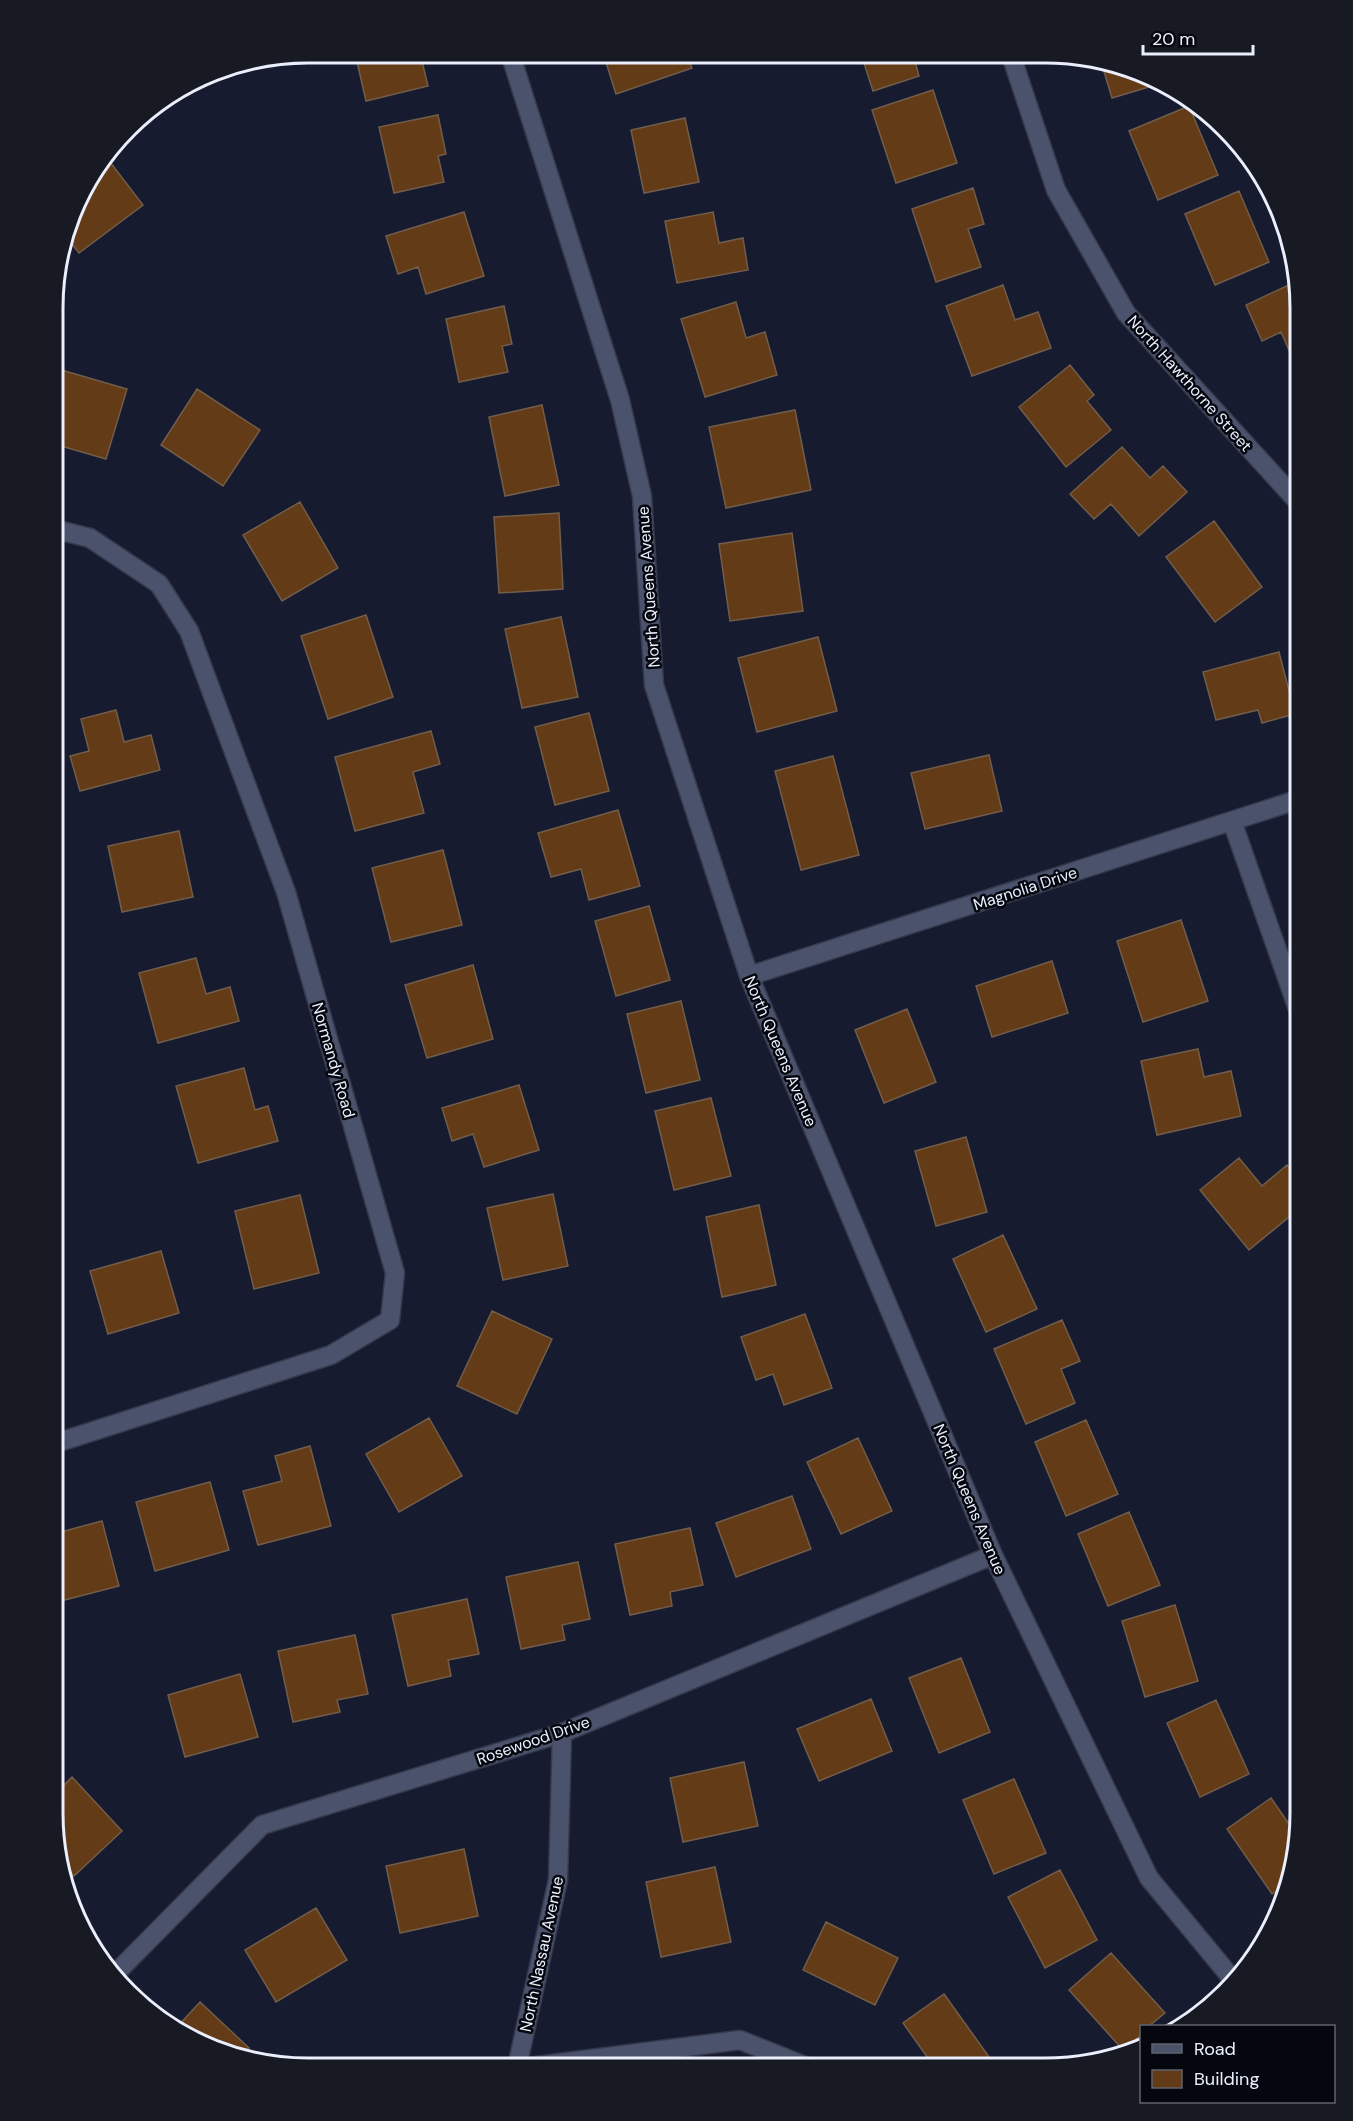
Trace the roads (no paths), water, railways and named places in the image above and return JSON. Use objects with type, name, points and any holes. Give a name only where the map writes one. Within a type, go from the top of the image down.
[{"type":"street","name":"North Queens Avenue","points":[[513,63],[620,400],[642,496],[654,685],[749,976],[993,1556],[1149,1878],[1228,1975]]},
{"type":"street","name":"North Hawthorne Street","points":[[1014,63],[1056,190],[1126,313],[1290,493]]},
{"type":"street","name":"Normandy Road","points":[[63,531],[90,538],[159,584],[189,631],[286,892],[395,1273],[390,1320],[331,1354],[63,1441]]},
{"type":"street","name":"Magnolia Drive","points":[[749,976],[1290,802]]},
{"type":"street","points":[[1232,821],[1290,986]]},
{"type":"street","name":"Rosewood Drive","points":[[120,1969],[262,1825],[562,1733],[993,1556]]},
{"type":"street","name":"North Nassau Avenue","points":[[519,2058],[558,1880],[562,1733]]},
{"type":"street","points":[[599,2058],[740,2040],[785,2058]]}]
